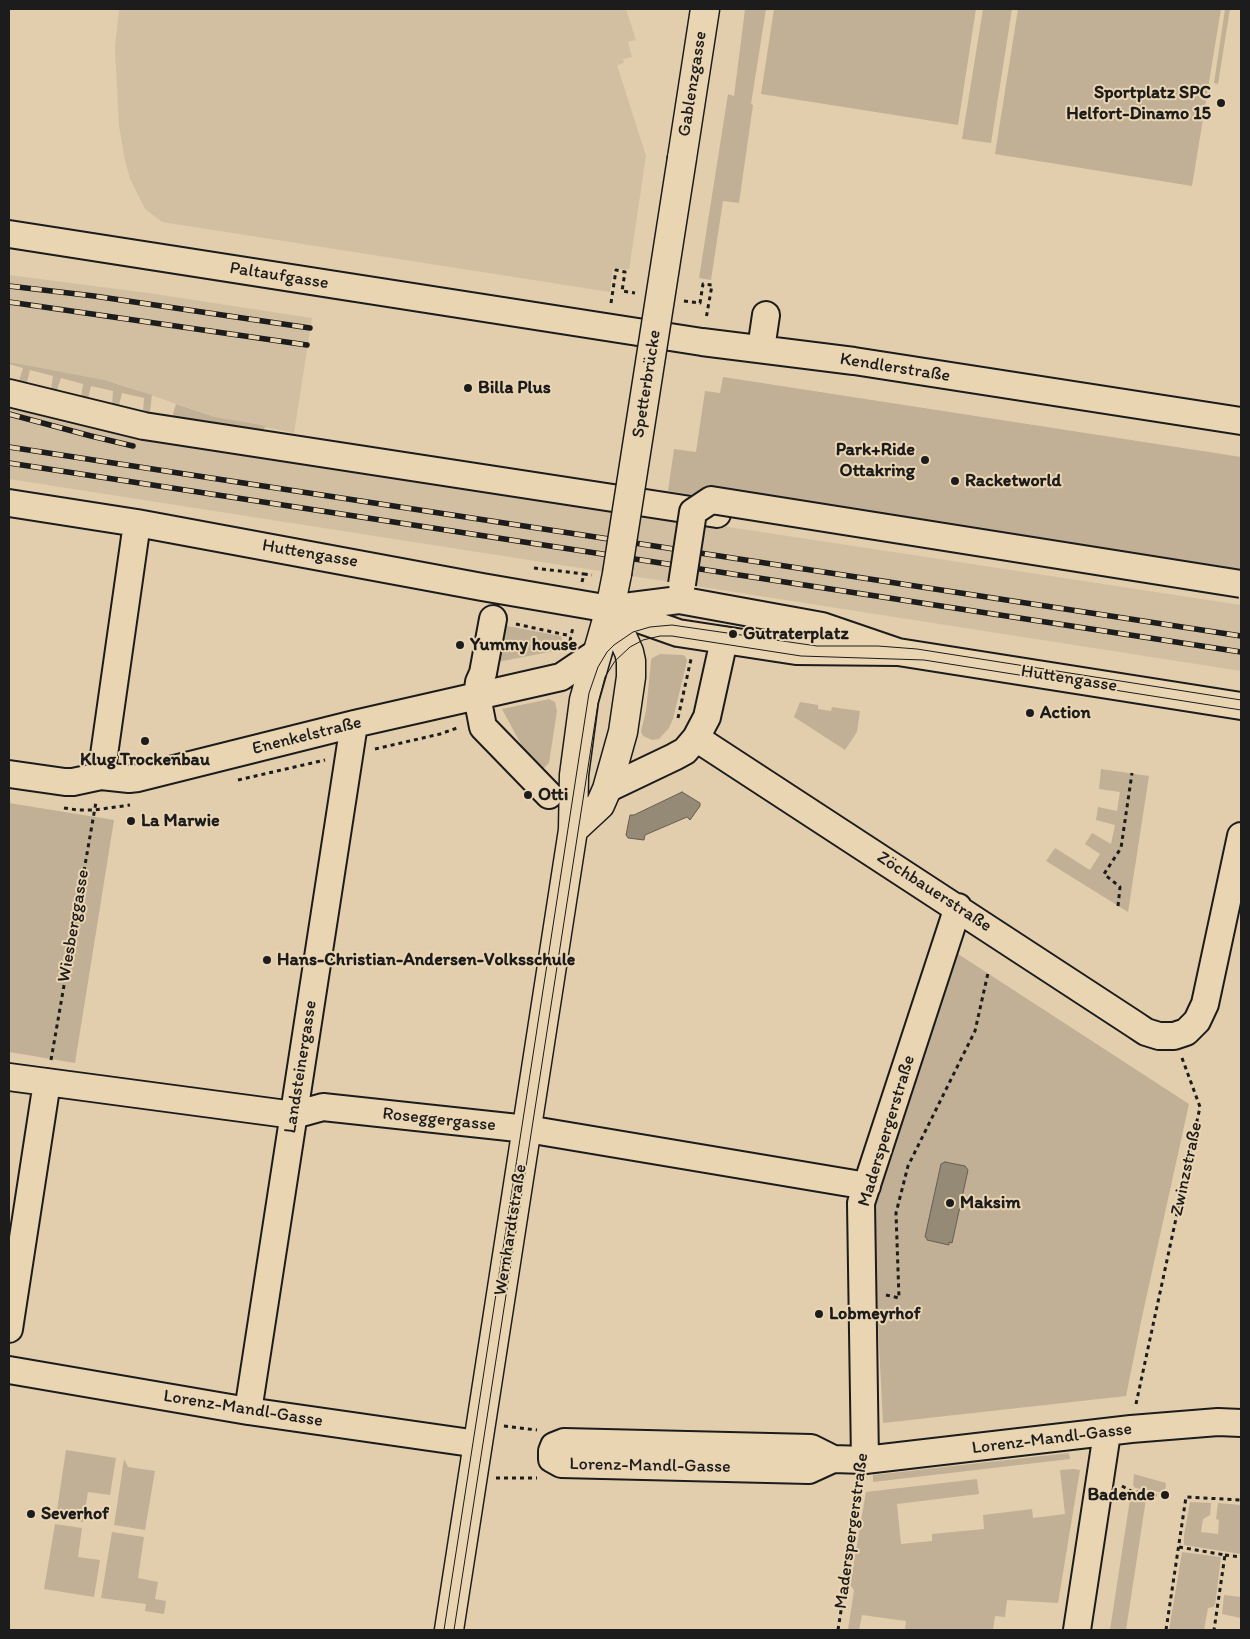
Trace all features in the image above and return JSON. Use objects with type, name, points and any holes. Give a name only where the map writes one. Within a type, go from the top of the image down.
[{"type":"main road","name":"Gablenzgasse","points":[[682,158],[705,9]]},
{"type":"main road","name":"Spetterbrücke","points":[[610,609],[618,574],[682,158]]},
{"type":"main road","name":"Wernhardtstraße","points":[[450,1630],[574,830],[574,775],[584,700],[610,609]]},
{"type":"main road","points":[[574,830],[600,806],[607,789],[623,732],[631,677],[631,661],[629,652],[610,609]]},
{"type":"street","name":"Paltaufgasse","points":[[9,234],[549,318]]},
{"type":"street","points":[[761,349],[766,315]]},
{"type":"street","name":"Kendlerstraße","points":[[549,318],[702,342],[863,362],[1241,421]]},
{"type":"street","points":[[9,393],[144,426],[1241,594]]},
{"type":"street","points":[[680,592],[693,512],[711,500],[1241,584]]},
{"type":"street","name":"Huttengasse","points":[[9,503],[137,523],[610,609],[678,633],[803,652],[898,652],[1241,706]]},
{"type":"street","points":[[100,776],[137,523]]},
{"type":"street","name":"Huttengasse","points":[[610,609],[680,592],[822,626],[898,652]]},
{"type":"street","points":[[493,619],[484,673],[479,682],[477,696],[483,727],[549,795]]},
{"type":"street","points":[[607,789],[685,751],[696,738],[707,717],[724,640]]},
{"type":"street","name":"Enenkelstraße","points":[[9,774],[73,782],[100,776],[128,779],[138,778],[354,724],[561,677],[598,652]]},
{"type":"street","name":"Landsteinergasse","points":[[248,1411],[354,724]]},
{"type":"street","name":"Zöchbauerstraße","points":[[696,738],[958,907],[1146,1032],[1159,1036],[1174,1036]]},
{"type":"street","points":[[1174,1036],[1186,1032],[1197,1021],[1205,1004],[1241,836]]},
{"type":"street","name":"Maderspergerstraße","points":[[865,1460],[861,1203],[958,907]]},
{"type":"street","name":"Roseggergasse","points":[[9,1077],[294,1115],[323,1107],[527,1129],[867,1186]]},
{"type":"street","points":[[9,1329],[47,1082]]},
{"type":"street","name":"Lorenz-Mandl-Gasse","points":[[9,1370],[248,1411],[479,1434]]},
{"type":"street","name":"Lorenz-Mandl-Gasse","points":[[833,1460],[811,1448],[564,1442],[554,1446],[552,1451],[552,1458],[561,1464],[809,1470],[833,1460],[865,1460],[1119,1431],[1218,1422],[1241,1423]]},
{"type":"street","points":[[1077,1630],[1100,1474],[1119,1431]]},
{"type":"path","points":[[607,326],[616,270],[625,272],[622,291]]},
{"type":"path","points":[[700,303],[703,284],[712,285],[708,304]]},
{"type":"path","points":[[534,568],[584,574]]},
{"type":"path","points":[[493,619],[571,636]]},
{"type":"path","points":[[1118,906],[1120,887],[1104,874],[1121,848],[1132,773]]},
{"type":"path","name":"Wiesberggasse","points":[[47,1082],[100,776]]},
{"type":"path","points":[[863,1290],[899,1298],[896,1213],[908,1166],[975,1031],[988,973]]},
{"type":"path","name":"Zwinzstraße","points":[[1119,1431],[1200,1107],[1174,1036]]},
{"type":"path","points":[[479,1434],[544,1431]]},
{"type":"path","name":"Maderspergerstraße","points":[[838,1630],[865,1460]]},
{"type":"path","points":[[1100,1474],[1132,1491],[1164,1497]]},
{"type":"path","points":[[473,1479],[540,1478]]},
{"type":"path","points":[[1166,1630],[1186,1497],[1241,1500]]},
{"type":"path","points":[[1179,1547],[1241,1557]]},
{"type":"path","points":[[1214,1630],[1225,1555]]},
{"type":"shaded area","points":[[119,9],[626,9],[636,40],[628,42],[632,57],[623,59],[624,63],[617,65],[646,156],[629,270],[613,268],[610,292],[162,222],[145,209],[130,179],[125,160],[119,126],[115,48]]},
{"type":"shaded area","points":[[745,9],[766,9],[751,104],[753,105],[739,203],[723,201],[711,280],[699,278],[728,94],[734,96]]},
{"type":"shaded area","points":[[774,9],[976,9],[958,125],[761,94]]},
{"type":"shaded area","points":[[983,9],[1012,9],[991,143],[962,139]]},
{"type":"shaded area","points":[[1018,9],[1221,9],[1192,186],[995,154]]},
{"type":"shaded area","points":[[1225,9],[1230,9],[1218,84],[1214,83]]},
{"type":"shaded area","points":[[9,239],[375,301],[353,303],[9,249]]},
{"type":"shaded area","points":[[9,275],[148,293],[312,318],[294,433],[215,417],[118,384],[9,362]]},
{"type":"shaded area","points":[[9,362],[104,380],[152,395],[150,411],[147,413],[143,412],[144,398],[122,393],[119,405],[112,406],[113,391],[91,386],[88,399],[81,398],[83,384],[61,378],[57,390],[51,390],[53,376],[30,370],[27,382],[24,384],[19,381],[23,368],[9,364]]},
{"type":"shaded area","name":"Racketworld","points":[[723,377],[1241,457],[1241,579],[668,491],[674,449],[696,452],[705,391],[720,393]]},
{"type":"shaded area","points":[[176,404],[215,417],[266,426],[261,432],[175,419],[173,414]]},
{"type":"shaded area","points":[[9,405],[282,459],[1241,605],[1241,671],[9,479]]},
{"type":"shaded area","points":[[496,624],[561,636],[563,642],[560,650],[492,663]]},
{"type":"shaded area","points":[[660,654],[683,655],[687,661],[673,719],[669,728],[659,739],[652,740],[643,736],[641,731],[646,711],[651,661],[652,658]]},
{"type":"shaded area","points":[[549,699],[555,702],[557,711],[549,763],[542,770],[534,769],[502,709]]},
{"type":"shaded area","points":[[800,702],[818,705],[818,709],[831,711],[832,707],[860,711],[857,732],[845,750],[794,717]]},
{"type":"shaded area","points":[[1101,769],[1149,776],[1128,912],[1046,861],[1055,848],[1090,870],[1100,854],[1085,844],[1092,833],[1111,844],[1115,825],[1096,820],[1098,807],[1117,811],[1120,792],[1099,789]]},
{"type":"shaded area","points":[[682,792],[700,803],[700,806],[690,820],[687,817],[645,835],[644,840],[628,838],[626,835],[630,815],[634,815]]},
{"type":"shaded area","points":[[9,803],[114,820],[75,1063],[9,1052]]},
{"type":"shaded area","points":[[955,952],[1189,1104],[1126,1396],[883,1423],[872,1207]]},
{"type":"shaded area","points":[[945,1162],[965,1166],[968,1170],[952,1243],[949,1242],[949,1245],[927,1240],[925,1237],[941,1164]]},
{"type":"shaded area","points":[[66,1450],[116,1458],[110,1495],[88,1492],[83,1522],[56,1517]]},
{"type":"shaded area","points":[[1069,1453],[1070,1459],[873,1482],[873,1475]]},
{"type":"shaded area","points":[[124,1459],[128,1467],[155,1471],[145,1530],[114,1525]]},
{"type":"shaded area","points":[[1060,1470],[1080,1470],[1058,1603],[1007,1600],[1005,1617],[995,1616],[993,1630],[905,1630],[906,1621],[862,1615],[859,1630],[848,1630],[854,1590],[850,1585],[866,1492],[977,1479],[979,1494],[897,1504],[901,1544],[932,1541],[932,1534],[984,1529],[983,1515],[1032,1509],[1033,1518],[1065,1514]]},
{"type":"shaded area","points":[[1134,1474],[1166,1483],[1165,1493],[1135,1488],[1133,1485]]},
{"type":"shaded area","points":[[1133,1497],[1146,1499],[1126,1630],[1110,1630],[1130,1499]]},
{"type":"shaded area","points":[[1190,1502],[1211,1503],[1210,1515],[1203,1519],[1201,1532],[1218,1534],[1219,1520],[1216,1519],[1218,1503],[1241,1505],[1241,1554],[1184,1545]]},
{"type":"shaded area","points":[[55,1524],[82,1528],[78,1557],[100,1560],[94,1597],[44,1589]]},
{"type":"shaded area","points":[[112,1532],[144,1537],[138,1578],[158,1582],[155,1599],[166,1601],[164,1614],[145,1611],[146,1604],[101,1598]]},
{"type":"shaded area","points":[[1182,1552],[1221,1557],[1215,1605],[1208,1608],[1204,1630],[1169,1630]]},
{"type":"shaded area","points":[[1224,1595],[1241,1597],[1241,1618],[1222,1614]]},
{"type":"tram line","points":[[444,1630],[589,693],[598,667],[607,652],[633,632],[650,627],[672,625],[817,646],[878,646],[917,649],[1241,700]]},
{"type":"tram line","points":[[454,1630],[598,703],[605,677],[615,661],[630,647],[643,640],[660,636],[672,636],[801,656],[924,660],[1241,710]]},
{"type":"railway","points":[[9,286],[94,296],[310,328]]},
{"type":"railway","points":[[9,302],[307,345]]},
{"type":"railway","points":[[9,414],[133,446]]},
{"type":"railway","points":[[9,447],[1241,636]]},
{"type":"railway","points":[[9,463],[1241,652]]},
{"type":"place","name":"Sportplatz SPC Helfort-Dinamo 15","points":[[1221,103]]},
{"type":"place","name":"Billa Plus","points":[[468,388]]},
{"type":"place","name":"Park+Ride Ottakring","points":[[925,460]]},
{"type":"place","name":"Racketworld","points":[[955,481]]},
{"type":"place","name":"Gutraterplatz","points":[[733,634]]},
{"type":"place","name":"Yummy house","points":[[460,645]]},
{"type":"place","name":"Action","points":[[1030,713]]},
{"type":"place","name":"Klug Trockenbau","points":[[145,741]]},
{"type":"place","name":"Otti","points":[[528,795]]},
{"type":"place","name":"La Marwie","points":[[131,821]]},
{"type":"place","name":"Hans-Christian-Andersen-Volksschule","points":[[267,960]]},
{"type":"place","name":"Maksim","points":[[950,1203]]},
{"type":"place","name":"Lobmeyrhof","points":[[819,1314]]},
{"type":"place","name":"Badende","points":[[1165,1495]]},
{"type":"place","name":"Severhof","points":[[31,1514]]}]
